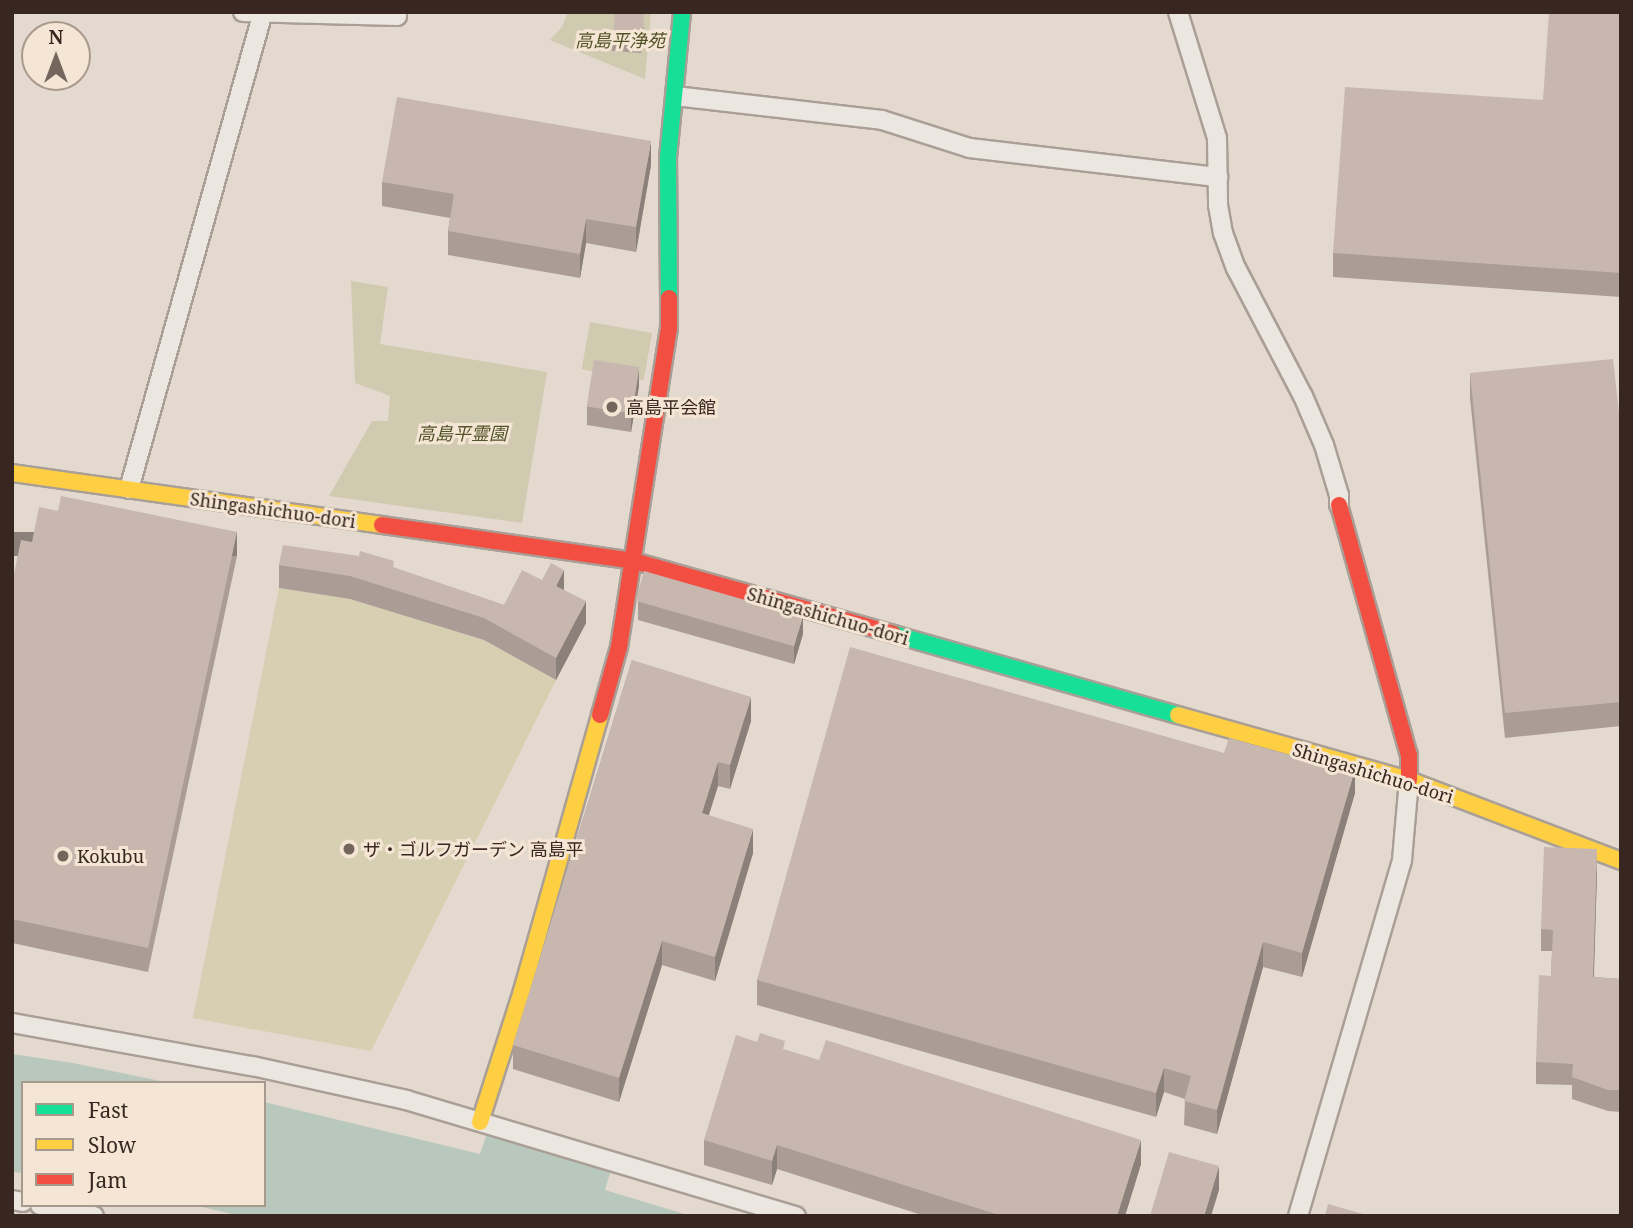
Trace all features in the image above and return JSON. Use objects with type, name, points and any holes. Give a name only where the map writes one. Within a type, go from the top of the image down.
[{"type":"street","points":[[243,12],[397,16],[397,12]]},
{"type":"street","points":[[480,1122],[522,991],[619,647],[669,329],[668,158],[682,12]]},
{"type":"street","points":[[1178,12],[1217,138],[1218,205],[1223,233],[1236,268],[1318,432],[1339,495],[1339,505],[1409,755],[1402,860],[1298,1216]]},
{"type":"street","points":[[129,489],[263,13]]},
{"type":"street","points":[[675,96],[882,120],[970,148],[1219,177]]},
{"type":"street","name":"Shingashichuo-dori","points":[[12,473],[634,561],[1409,780],[1621,861]]},
{"type":"street","points":[[12,1023],[336,1083],[480,1122],[796,1216]]},
{"type":"street","points":[[50,1207],[94,1216]]},
{"type":"shaded area","name":"ザ・ゴルフガーデン 高島平","points":[[279,588],[350,599],[484,640],[556,680],[371,1051],[193,1018]]},
{"type":"shaded area","points":[[12,1054],[160,1081],[21,1081],[21,1173],[12,1172]]},
{"type":"shaded area","points":[[266,1102],[480,1154],[487,1133],[611,1169],[605,1190],[691,1216],[240,1216],[202,1207],[266,1207]]},
{"type":"green space","name":"高島平浄苑","points":[[568,12],[651,12],[645,79],[550,40],[562,27]]},
{"type":"green space","name":"高島平霊園","points":[[351,281],[388,287],[380,344],[547,372],[522,523],[329,496],[372,421],[388,421],[390,396],[355,383]]},
{"type":"green space","points":[[590,322],[652,333],[644,380],[582,369]]},
{"type":"building","points":[[615,12],[644,14],[642,40],[613,38]]},
{"type":"building","points":[[1549,12],[1621,12],[1621,273],[1333,253],[1345,87],[1543,100]]},
{"type":"building","points":[[397,97],[651,141],[636,227],[586,219],[580,254],[448,231],[454,194],[382,182]]},
{"type":"building","points":[[1613,359],[1621,431],[1621,702],[1505,713],[1470,373]]},
{"type":"building","points":[[594,360],[639,367],[632,414],[587,406]]},
{"type":"building","points":[[61,496],[237,532],[148,948],[12,919],[12,584],[21,540],[32,542],[39,507],[58,511]]},
{"type":"building","points":[[283,545],[359,556],[360,551],[394,561],[393,567],[504,605],[522,570],[542,580],[551,563],[564,570],[556,586],[586,601],[556,658],[484,618],[350,576],[279,565]]},
{"type":"building","points":[[644,571],[803,616],[794,646],[635,601]]},
{"type":"building","points":[[850,647],[1224,753],[1229,738],[1314,762],[1315,758],[1355,769],[1302,953],[1263,942],[1217,1110],[1184,1101],[1191,1076],[1164,1068],[1156,1093],[757,980]]},
{"type":"building","points":[[632,660],[751,697],[730,765],[718,762],[702,813],[753,829],[715,957],[662,941],[619,1078],[513,1045]]},
{"type":"building","points":[[1544,847],[1597,849],[1593,977],[1621,979],[1621,1090],[1608,1090],[1572,1077],[1573,1064],[1536,1062],[1539,975],[1551,976],[1553,930],[1541,929]]},
{"type":"building","points":[[760,1033],[785,1041],[783,1049],[819,1060],[826,1040],[1141,1140],[1117,1216],[1002,1216],[777,1145],[772,1161],[704,1140],[736,1035],[757,1042]]},
{"type":"building","points":[[1169,1152],[1219,1166],[1204,1216],[1150,1216]]},
{"type":"building","points":[[1328,1204],[1370,1216],[1325,1216]]},
{"type":"traffic: fast","points":[[669,298],[668,158],[682,12]]},
{"type":"traffic: fast","points":[[893,634],[1178,715]]},
{"type":"traffic: slow","points":[[12,473],[382,525]]},
{"type":"traffic: slow","points":[[480,1122],[522,991],[600,715]]},
{"type":"traffic: slow","points":[[1178,715],[1409,780],[1621,861]]},
{"type":"traffic: jam","points":[[600,715],[619,647],[669,329],[669,298]]},
{"type":"traffic: jam","points":[[1339,505],[1409,755],[1409,780]]},
{"type":"traffic: jam","points":[[382,525],[634,561],[893,634]]},
{"type":"place","name":"高島平会館","points":[[612,407]]},
{"type":"place","name":"ザ・ゴルフガーデン 高島平","points":[[349,849]]},
{"type":"place","name":"Kokubu","points":[[63,856]]}]
